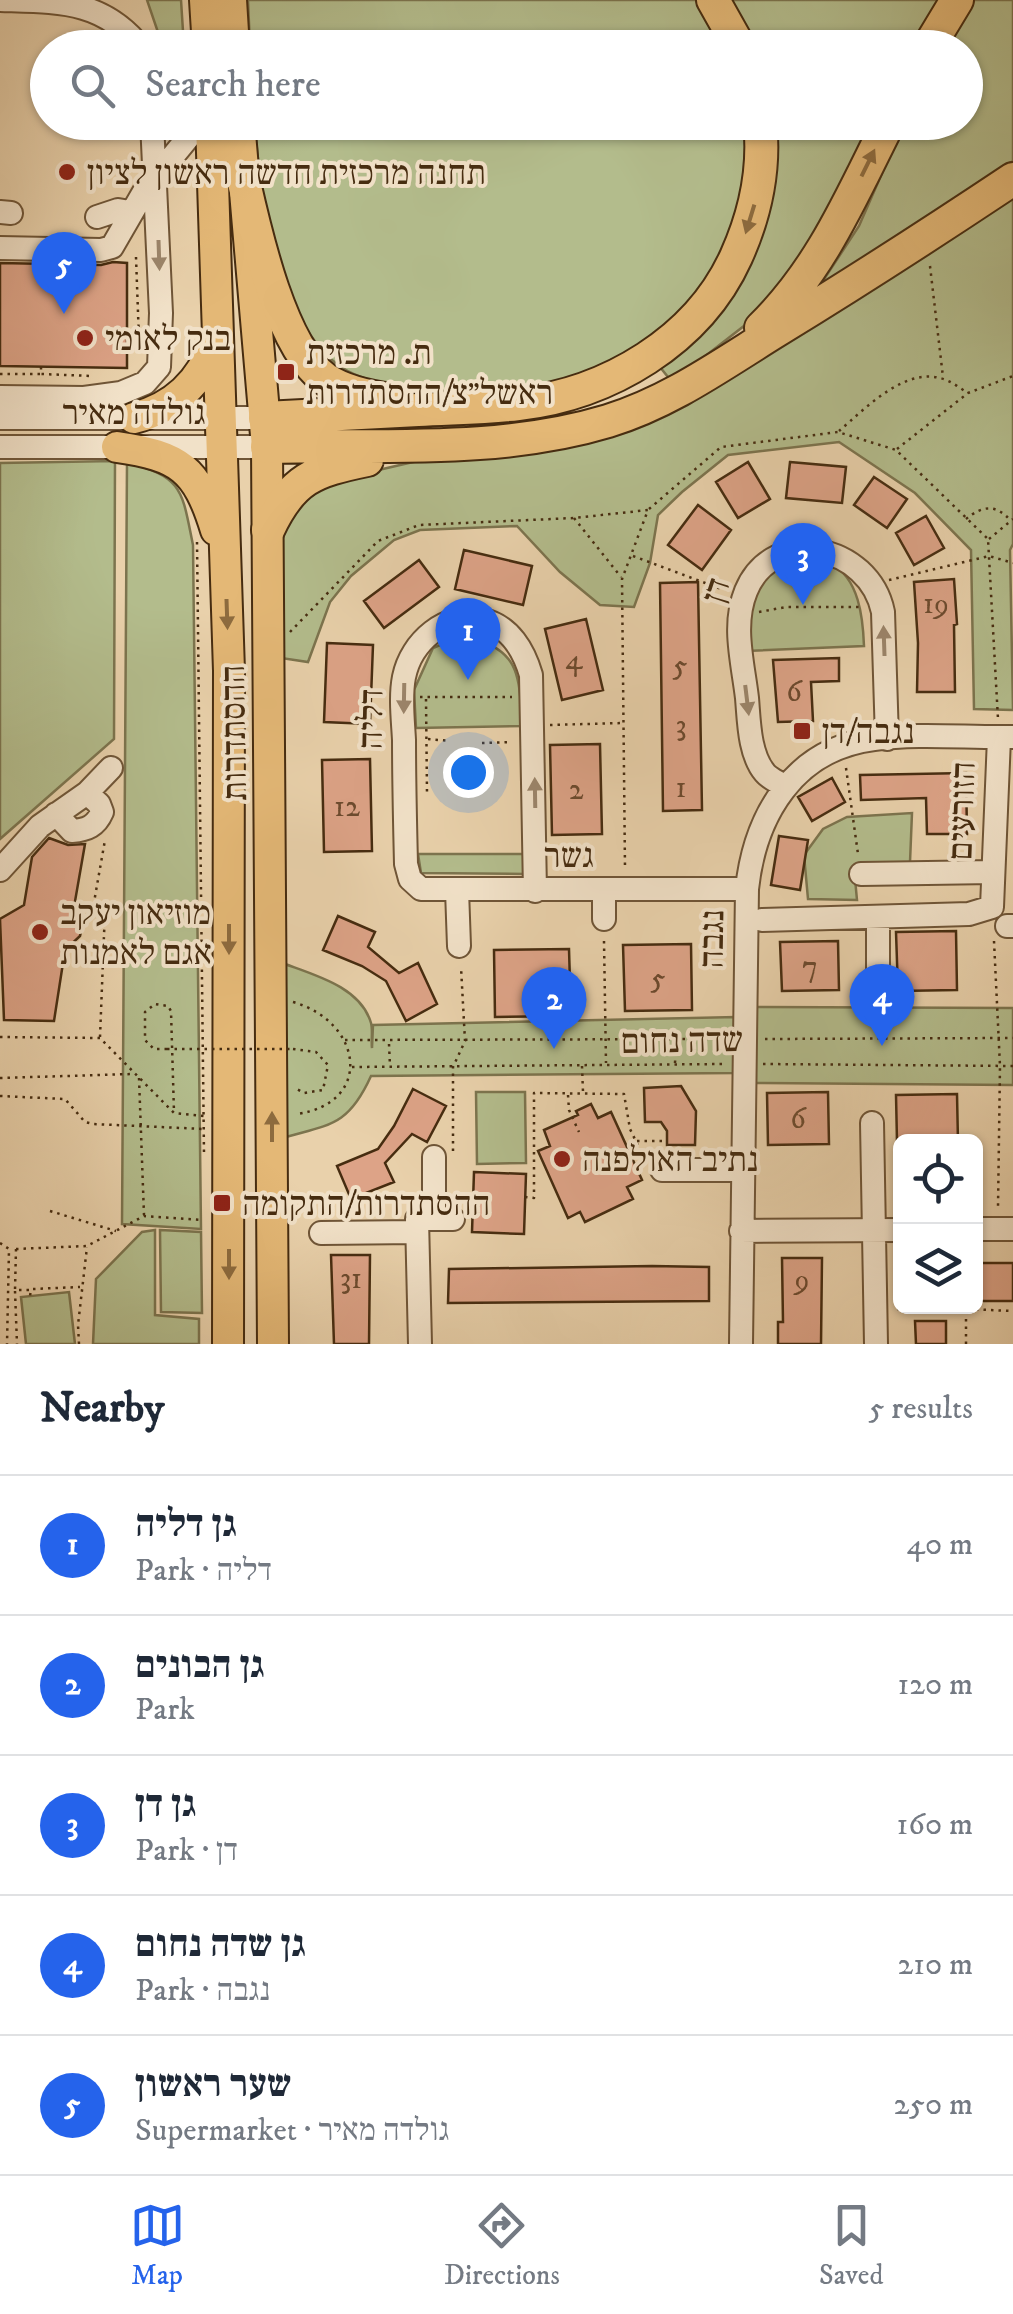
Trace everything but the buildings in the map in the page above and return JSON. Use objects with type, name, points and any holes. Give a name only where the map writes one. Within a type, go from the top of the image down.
[{"type":"highway","points":[[713,0],[730,30]]},
{"type":"highway","points":[[939,30],[957,0]]},
{"type":"highway","points":[[266,433],[451,408],[518,404],[584,388],[634,366],[680,334],[716,292],[740,250],[759,178],[760,140]]},
{"type":"highway","points":[[704,376],[764,326],[804,281],[825,250],[879,140]]},
{"type":"highway","points":[[243,178],[257,242],[281,309],[295,340],[318,373],[328,382],[360,394],[451,408]]},
{"type":"highway","points":[[268,530],[302,479],[326,468],[450,444],[532,438],[610,420],[666,398],[914,246],[1013,179]]},
{"type":"highway","points":[[266,433],[450,444]]},
{"type":"main road","points":[[205,0],[207,30]]},
{"type":"main road","points":[[230,0],[232,30]]},
{"type":"main road","name":"ההסתדרות","points":[[212,140],[229,671],[228,1344]]},
{"type":"main road","name":"ההסתדרות","points":[[240,140],[266,433],[273,1344]]},
{"type":"main road","points":[[134,418],[174,400],[199,377],[214,345],[217,320]]},
{"type":"main road","points":[[117,447],[156,452],[194,478],[210,510],[224,557]]},
{"type":"street","points":[[0,0],[77,2],[110,13],[129,30]]},
{"type":"street","points":[[0,397],[120,394],[146,383],[159,366],[162,348],[153,140]]},
{"type":"street","points":[[0,248],[101,250],[112,246],[123,232],[130,212],[186,140]]},
{"type":"street","points":[[98,217],[118,210],[130,212]]},
{"type":"street","points":[[51,398],[97,418]]},
{"type":"street","name":"גולדה מאיר","points":[[0,418],[134,418],[222,433]]},
{"type":"street","name":"גולדה מאיר","points":[[0,447],[117,447],[222,433],[266,433]]},
{"type":"street","name":"דן","points":[[784,786],[764,772],[755,751],[738,630],[742,606],[762,567],[776,558],[801,552],[827,552],[843,557],[862,570],[878,594]]},
{"type":"street","points":[[878,594],[887,738]]},
{"type":"street","name":"דליה","points":[[406,864],[414,698],[404,676],[417,647],[444,624],[457,618],[472,618],[502,628],[526,658],[534,697],[535,890]]},
{"type":"street","name":"נגבה","points":[[740,1344],[748,889],[751,858],[769,809],[800,769],[843,746],[887,738],[1006,738]]},
{"type":"street","name":"הזורעים","points":[[998,889],[1006,738]]},
{"type":"street","points":[[0,870],[110,768]]},
{"type":"street","points":[[56,814],[72,831],[98,822],[102,812],[99,804],[87,793]]},
{"type":"street","name":"גשר","points":[[406,864],[410,879],[421,889],[748,889]]},
{"type":"street","points":[[860,874],[998,889]]},
{"type":"street","points":[[762,920],[970,914],[998,889]]},
{"type":"street","points":[[457,890],[459,946]]},
{"type":"street","points":[[604,919],[614,890]]},
{"type":"street","points":[[878,917],[878,968]]},
{"type":"street","points":[[872,1123],[876,1344]]},
{"type":"street","points":[[420,1344],[443,1160]]},
{"type":"street","points":[[662,1170],[744,1170]]},
{"type":"street","points":[[321,1233],[435,1223]]},
{"type":"street","points":[[741,1232],[893,1230]]},
{"type":"path","points":[[914,246],[931,267],[944,378]]},
{"type":"path","points":[[136,257],[140,349]]},
{"type":"path","points":[[41,374],[42,367]]},
{"type":"path","points":[[0,374],[96,376]]},
{"type":"path","points":[[896,450],[968,393],[1013,376]]},
{"type":"path","points":[[838,432],[894,387],[912,380],[944,378],[968,393]]},
{"type":"path","points":[[614,890],[624,724],[622,579],[648,510],[721,447],[838,432],[896,450],[988,540],[1006,738]]},
{"type":"path","points":[[269,654],[378,541],[419,525],[574,518],[648,510]]},
{"type":"path","points":[[966,520],[978,510],[1002,510],[1012,520],[988,540]]},
{"type":"path","points":[[574,518],[622,579]]},
{"type":"path","points":[[197,532],[204,1163]]},
{"type":"path","points":[[631,555],[742,606],[826,609],[989,556],[1013,563]]},
{"type":"path","points":[[426,793],[426,738],[414,698],[534,697]]},
{"type":"path","points":[[482,742],[624,724]]},
{"type":"path","points":[[426,738],[450,741]]},
{"type":"path","points":[[843,746],[860,874]]},
{"type":"path","points":[[98,822],[106,833],[93,908],[105,910],[100,1038]]},
{"type":"path","points":[[996,1229],[1000,1066],[998,889]]},
{"type":"path","points":[[604,919],[606,1066]]},
{"type":"path","points":[[443,1160],[452,1067],[465,1041],[459,946]]},
{"type":"path","points":[[272,998],[327,1018],[351,1051],[352,1068],[340,1094],[304,1114],[272,1116]]},
{"type":"path","points":[[174,1113],[174,1096],[172,1062],[172,1046],[171,1012],[168,1006],[155,1004],[145,1012],[144,1020],[146,1040],[154,1049],[168,1050],[185,1049],[307,1049],[324,1058],[328,1076],[323,1090],[304,1093],[291,1081]]},
{"type":"path","points":[[0,1036],[100,1038],[174,1113],[210,1115]]},
{"type":"path","points":[[744,1064],[749,1039],[1013,1038]]},
{"type":"path","points":[[345,1040],[739,1039],[744,1064]]},
{"type":"path","points":[[675,1065],[676,1040]]},
{"type":"path","points":[[389,1041],[390,1067]]},
{"type":"path","points":[[290,1042],[291,1061]]},
{"type":"path","points":[[582,1066],[584,1094]]},
{"type":"path","name":"שדה נחום","points":[[352,1068],[1013,1066]]},
{"type":"path","points":[[0,1078],[134,1074]]},
{"type":"path","points":[[138,1078],[144,1216]]},
{"type":"path","points":[[525,1197],[534,1198],[534,1093],[624,1094],[630,1129],[649,1168],[662,1170]]},
{"type":"path","points":[[568,1094],[569,1110],[578,1132]]},
{"type":"path","points":[[0,1096],[66,1099],[85,1122],[211,1129]]},
{"type":"path","points":[[636,1141],[662,1141]]},
{"type":"path","points":[[0,1246],[87,1246],[144,1216],[205,1220],[204,1207]]},
{"type":"path","points":[[50,1211],[117,1232]]},
{"type":"path","points":[[80,1344],[78,1326],[87,1246]]},
{"type":"path","points":[[7,1344],[8,1249]]},
{"type":"path","points":[[16,1249],[17,1344]]},
{"type":"path","points":[[14,1290],[82,1287]]},
{"type":"path","points":[[30,1296],[32,1290]]},
{"type":"path","points":[[875,1308],[893,1308]]},
{"type":"path","points":[[983,1309],[1013,1311]]},
{"type":"path","points":[[966,1314],[966,1344]]},
{"type":"green space","points":[[147,0],[181,0],[183,30],[157,30]]},
{"type":"green space","points":[[248,0],[712,0],[730,30],[249,30]]},
{"type":"green space","points":[[725,0],[941,0],[921,30],[742,30]]},
{"type":"green space","points":[[974,0],[1013,0],[1013,161],[813,296],[859,226],[897,140],[983,140],[983,30],[954,30]]},
{"type":"green space","points":[[257,140],[755,140],[724,280],[609,368],[582,378],[511,389],[409,388],[371,380],[341,367],[320,347],[302,321],[288,290],[261,184]]},
{"type":"green space","points":[[766,140],[864,140],[813,241],[749,322],[672,382],[660,367],[707,321]]},
{"type":"green space","points":[[1013,191],[1013,710],[974,709],[971,550],[915,493],[839,442],[728,455],[682,492],[658,515],[650,563],[634,607],[600,605],[560,572],[517,526],[420,530],[394,540],[351,576],[330,602],[308,662],[281,658],[276,556],[290,513],[331,481],[452,453],[573,442]]},
{"type":"green space","points":[[115,461],[114,739],[0,839],[0,463]]},
{"type":"green space","points":[[127,463],[160,474],[177,489],[193,545],[201,1229],[122,1224]]},
{"type":"green space","points":[[789,559],[827,562],[848,579],[861,611],[864,646],[747,651],[752,588]]},
{"type":"green space","points":[[473,638],[501,652],[515,670],[523,726],[416,728],[414,690],[433,648],[452,640]]},
{"type":"green space","points":[[912,813],[910,862],[854,868],[857,900],[808,899],[804,855],[823,829],[847,817]]},
{"type":"green space","points":[[418,854],[527,854],[526,874],[421,873]]},
{"type":"green space","points":[[277,961],[318,976],[356,999],[371,1023],[372,1048],[373,1025],[736,1017],[736,1073],[371,1076],[353,1106],[334,1122],[276,1140]]},
{"type":"green space","points":[[752,1007],[1013,1008],[1013,1085],[752,1083]]},
{"type":"green space","points":[[476,1092],[525,1092],[526,1163],[477,1164]]},
{"type":"green space","points":[[155,1230],[155,1315],[199,1319],[199,1344],[93,1344],[96,1279],[142,1232]]},
{"type":"green space","points":[[160,1230],[201,1232],[202,1313],[161,1312]]},
{"type":"green space","points":[[69,1292],[75,1344],[26,1344],[21,1297]]},
{"type":"place","name":"תחנה מרכזית חדשה ראשון לציון","points":[[67,172]]},
{"type":"place","name":"שער ראשון","points":[[64,314]]},
{"type":"place","name":"בנק לאומי","points":[[85,338]]},
{"type":"place","name":"ת. מרכזית ראשל״צ/ההסתדרות","points":[[286,372]]},
{"type":"place","name":"גן דן","points":[[803,605]]},
{"type":"place","name":"גן דליה","points":[[468,680]]},
{"type":"place","name":"נגבה/דן","points":[[802,731]]},
{"type":"place","name":"מוזיאון יעקב אגם לאמנות","points":[[40,932]]},
{"type":"place","name":"גן שדה נחום","points":[[882,1046]]},
{"type":"place","name":"גן הבונים","points":[[554,1049]]},
{"type":"place","name":"נתיב האולפנה","points":[[562,1159]]},
{"type":"place","name":"ההסתדרות/התקומה","points":[[222,1203]]}]
